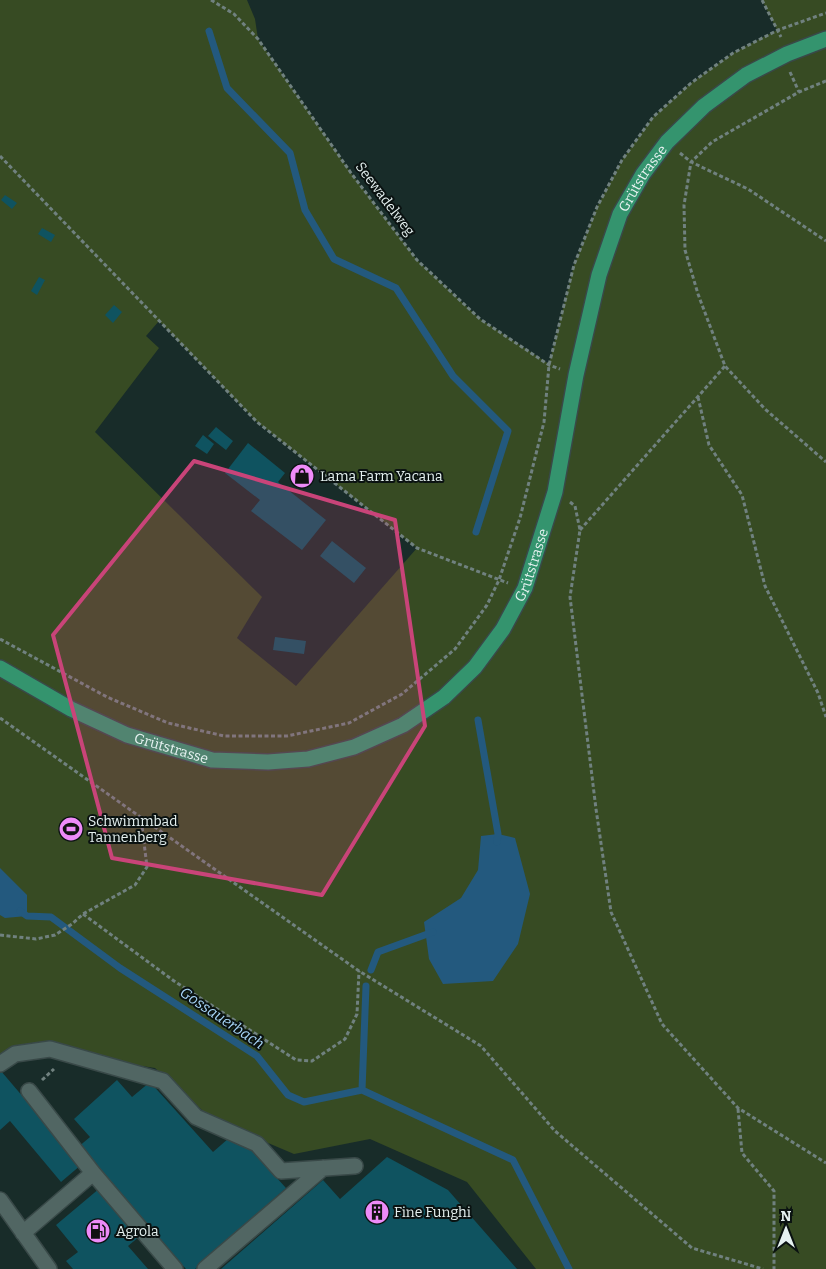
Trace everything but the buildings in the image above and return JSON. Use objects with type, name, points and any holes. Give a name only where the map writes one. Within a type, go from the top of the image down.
[{"type":"main road","name":"Grütstrasse","points":[[0,668],[70,709],[127,735],[212,760],[268,762],[308,759],[354,747],[403,725],[444,697],[475,666],[503,629],[525,588],[555,492],[576,375],[599,275],[620,214],[643,174],[667,142],[704,106],[746,76],[787,54],[826,39]]},
{"type":"street","points":[[0,1064],[15,1054],[50,1049],[163,1081],[196,1117],[257,1144],[281,1171],[355,1166]]},
{"type":"street","points":[[29,1091],[93,1173],[175,1269]]},
{"type":"street","points":[[205,1269],[323,1168]]},
{"type":"street","points":[[23,1233],[93,1173]]},
{"type":"street","points":[[0,1200],[49,1269]]},
{"type":"path","name":"Seewadelweg","points":[[211,0],[234,14],[258,39],[350,173],[417,260],[480,319],[549,365],[576,375]]},
{"type":"path","points":[[762,0],[778,30],[787,54]]},
{"type":"path","points":[[0,639],[107,697],[168,723],[224,736],[287,736],[349,723],[402,694],[455,649],[487,605],[499,580],[520,518],[544,422],[549,365],[574,265],[597,207],[622,160],[653,117],[691,83],[733,53],[778,30],[826,13]]},
{"type":"path","points":[[826,81],[799,92],[712,142],[692,162],[684,205],[685,250],[698,294],[725,366],[765,409],[826,462]]},
{"type":"path","points":[[0,156],[257,422],[417,548],[499,580],[525,588]]},
{"type":"path","points":[[692,162],[748,189],[826,241]]},
{"type":"path","points":[[725,366],[580,530],[570,597],[596,809],[611,912],[662,1024],[738,1108],[826,1163]]},
{"type":"path","points":[[698,397],[709,445],[742,495],[765,586],[818,693],[826,717]]},
{"type":"path","points":[[0,718],[360,971],[481,1046],[555,1130],[692,1248],[763,1269]]},
{"type":"path","points":[[0,935],[36,939],[55,935],[72,924],[82,914],[135,885],[148,867],[141,818]]},
{"type":"path","points":[[82,914],[174,981],[296,1060],[312,1061],[345,1039],[357,1014],[360,971]]},
{"type":"path","points":[[29,1091],[71,1055]]},
{"type":"path","points":[[738,1108],[742,1153],[774,1191],[774,1269]]},
{"type":"highlighted area","points":[[194,461],[395,520],[425,726],[322,895],[112,858],[53,635]]},
{"type":"green space","points":[[0,0],[247,0],[255,19],[258,39],[351,173],[417,260],[480,319],[549,364],[574,265],[597,207],[622,160],[653,117],[691,83],[733,53],[777,30],[762,0],[826,0],[826,1269],[536,1269],[467,1182],[370,1139],[294,1154],[212,1119],[155,1068],[15,1047],[0,1060]],"holes":[[[159,321],[257,422],[417,548],[296,686],[237,638],[262,597],[95,432],[159,348],[146,336]]]},
{"type":"water","points":[[498,834],[515,838],[530,894],[518,944],[493,981],[443,984],[429,959],[424,922],[461,898],[478,870],[481,836]]},
{"type":"water","points":[[0,868],[27,895],[27,916],[5,918],[0,915]]},
{"type":"waterway","points":[[209,31],[227,88],[290,153],[305,210],[334,259],[396,288],[453,376],[508,431],[476,532]]},
{"type":"waterway","points":[[478,720],[498,834],[497,842]]},
{"type":"waterway","name":"Gossauerbach","points":[[20,911],[27,916],[51,917],[120,968],[257,1056],[288,1095],[304,1102],[362,1090],[513,1160],[569,1269]]},
{"type":"waterway","points":[[371,970],[378,952],[433,932]]},
{"type":"waterway","points":[[362,1090],[366,986]]},
{"type":"place","name":"Lama Farm Yacana","points":[[302,476]]},
{"type":"place","name":"Schwimmbad Tannenberg","points":[[71,829]]},
{"type":"place","name":"Fine Funghi","points":[[377,1212]]},
{"type":"place","name":"Agrola","points":[[98,1231]]}]
